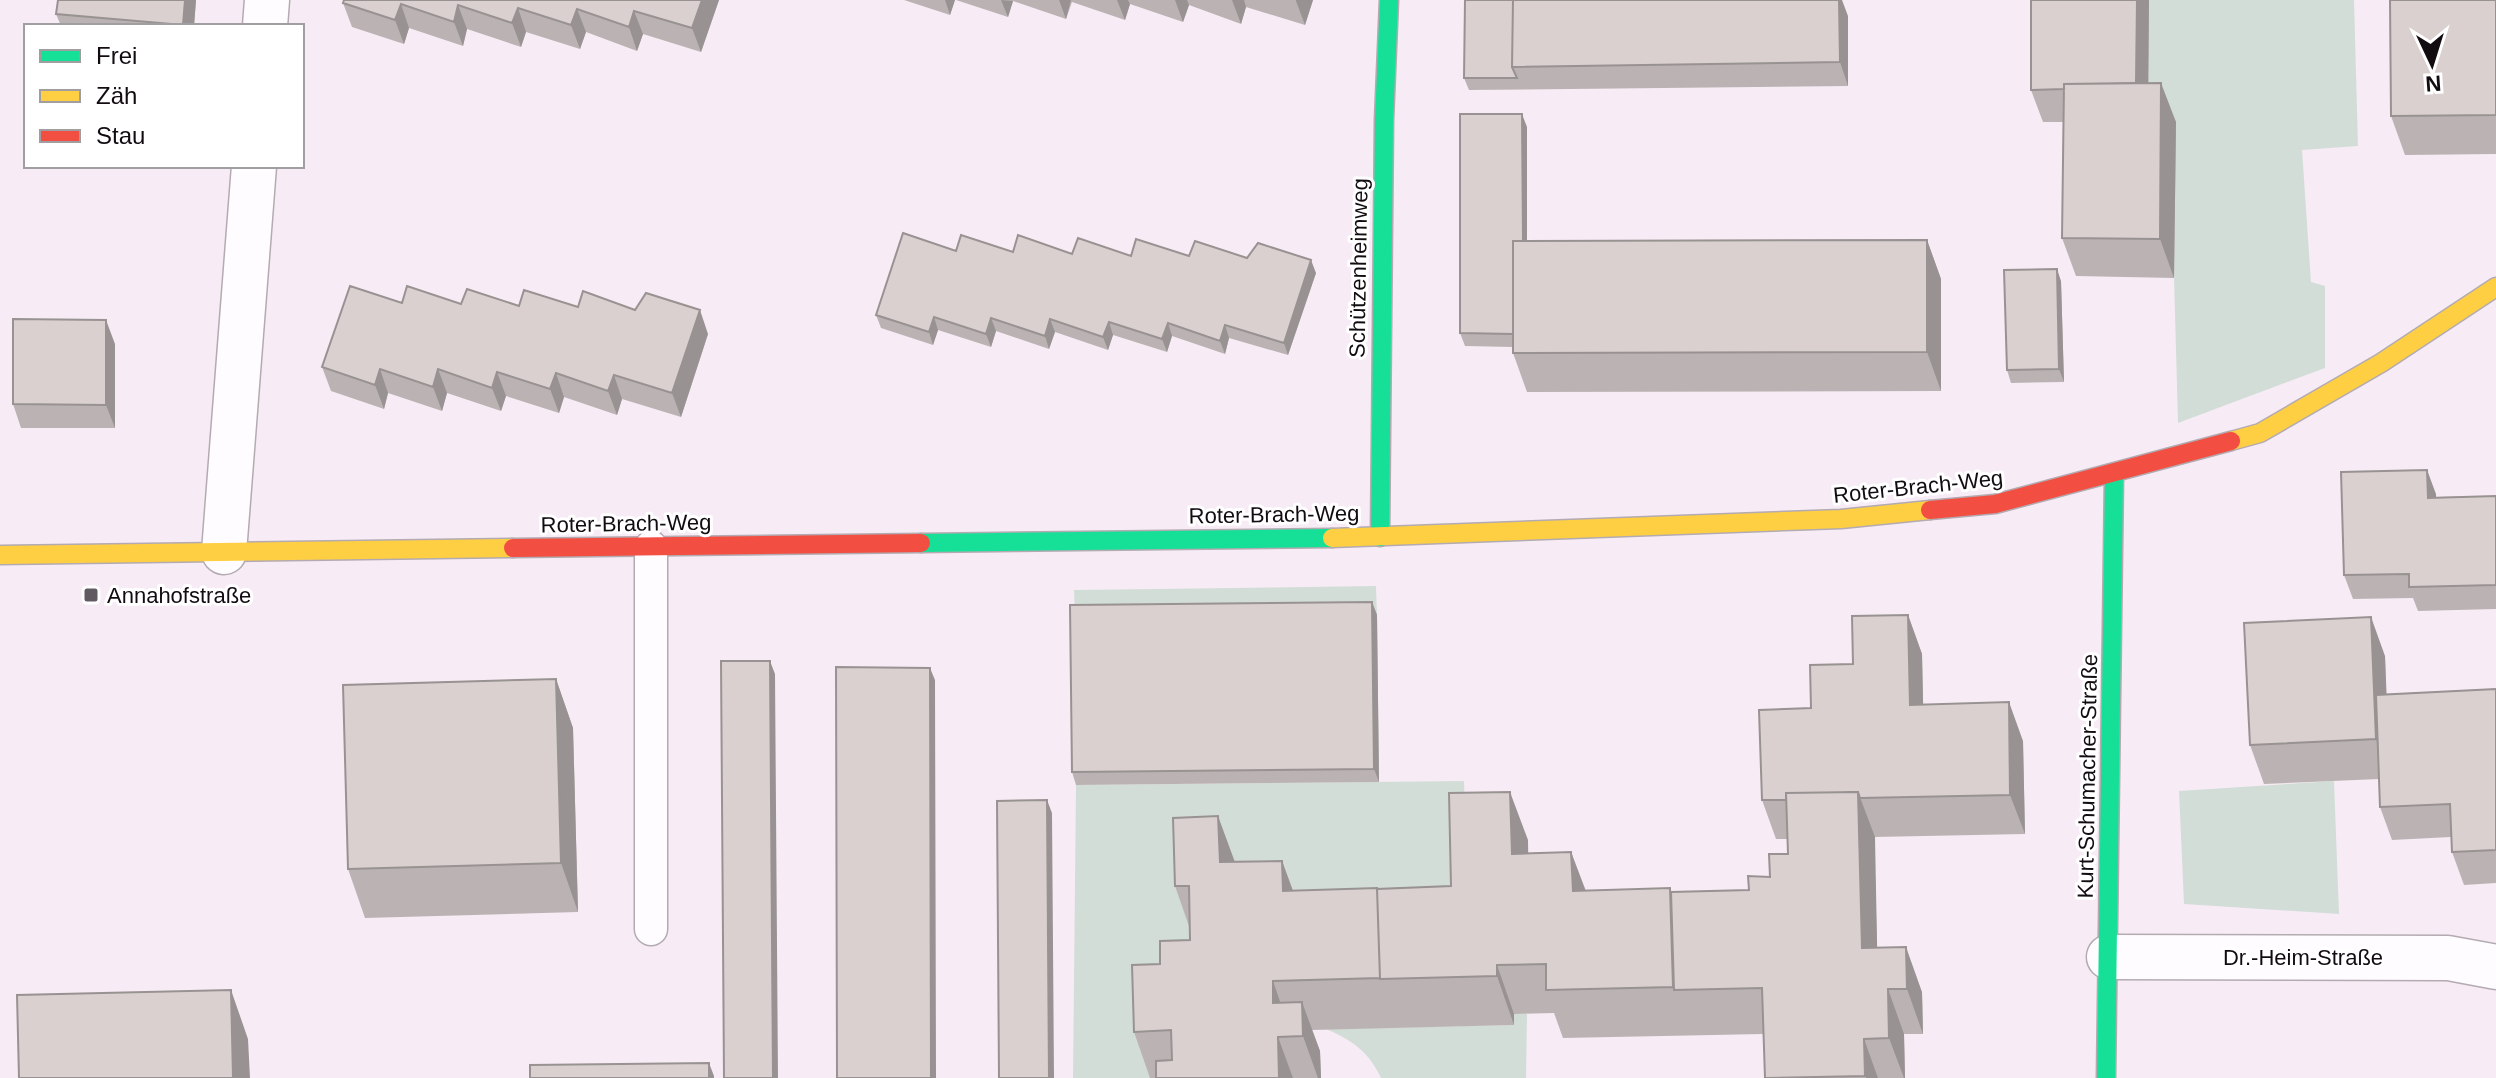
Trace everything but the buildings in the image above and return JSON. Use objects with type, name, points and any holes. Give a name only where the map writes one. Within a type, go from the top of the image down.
[{"type":"street","points":[[265,24],[267,0]]},
{"type":"street","name":"Schützenheimweg","points":[[1380,537],[1384,120],[1389,0]]},
{"type":"street","points":[[224,552],[254,168]]},
{"type":"street","name":"Roter-Brach-Weg","points":[[0,555],[1380,537],[1841,519],[1995,504],[2114,475],[2260,433],[2381,363],[2496,287]]},
{"type":"street","name":"Kurt-Schumacher-Straße","points":[[2106,1078],[2114,475]]},
{"type":"street","name":"Dr.-Heim-Straße","points":[[2109,957],[2448,958],[2496,967]]},
{"type":"lane","points":[[651,547],[651,929]]},
{"type":"shaded area","points":[[2148,0],[2354,0],[2358,146],[2302,150],[2311,282],[2325,286],[2325,368],[2178,423],[2174,278],[2175,122],[2148,122]]},
{"type":"shaded area","points":[[1376,586],[1377,615],[1075,618],[1074,590]]},
{"type":"shaded area","points":[[1464,781],[1469,934],[1193,935],[1151,1078],[1073,1078],[1076,785]]},
{"type":"shaded area","points":[[2334,781],[2339,914],[2184,904],[2179,791]]},
{"type":"shaded area","points":[[1514,1014],[1527,1014],[1526,1078],[1381,1078],[1359,1048],[1326,1029],[1514,1025]]},
{"type":"traffic: fast","points":[[1380,537],[1384,120],[1389,0]]},
{"type":"traffic: fast","points":[[2106,1078],[2114,475]]},
{"type":"traffic: fast","points":[[921,543],[1332,538]]},
{"type":"traffic: slow","points":[[2231,441],[2260,433],[2381,363],[2496,287]]},
{"type":"traffic: slow","points":[[1332,538],[1841,519],[1930,510]]},
{"type":"traffic: slow","points":[[0,555],[513,548]]},
{"type":"traffic: jam","points":[[1930,510],[1995,504],[2231,441]]},
{"type":"traffic: jam","points":[[513,548],[921,543]]},
{"type":"place","name":"Annahofstraße","points":[[91,595]]}]
